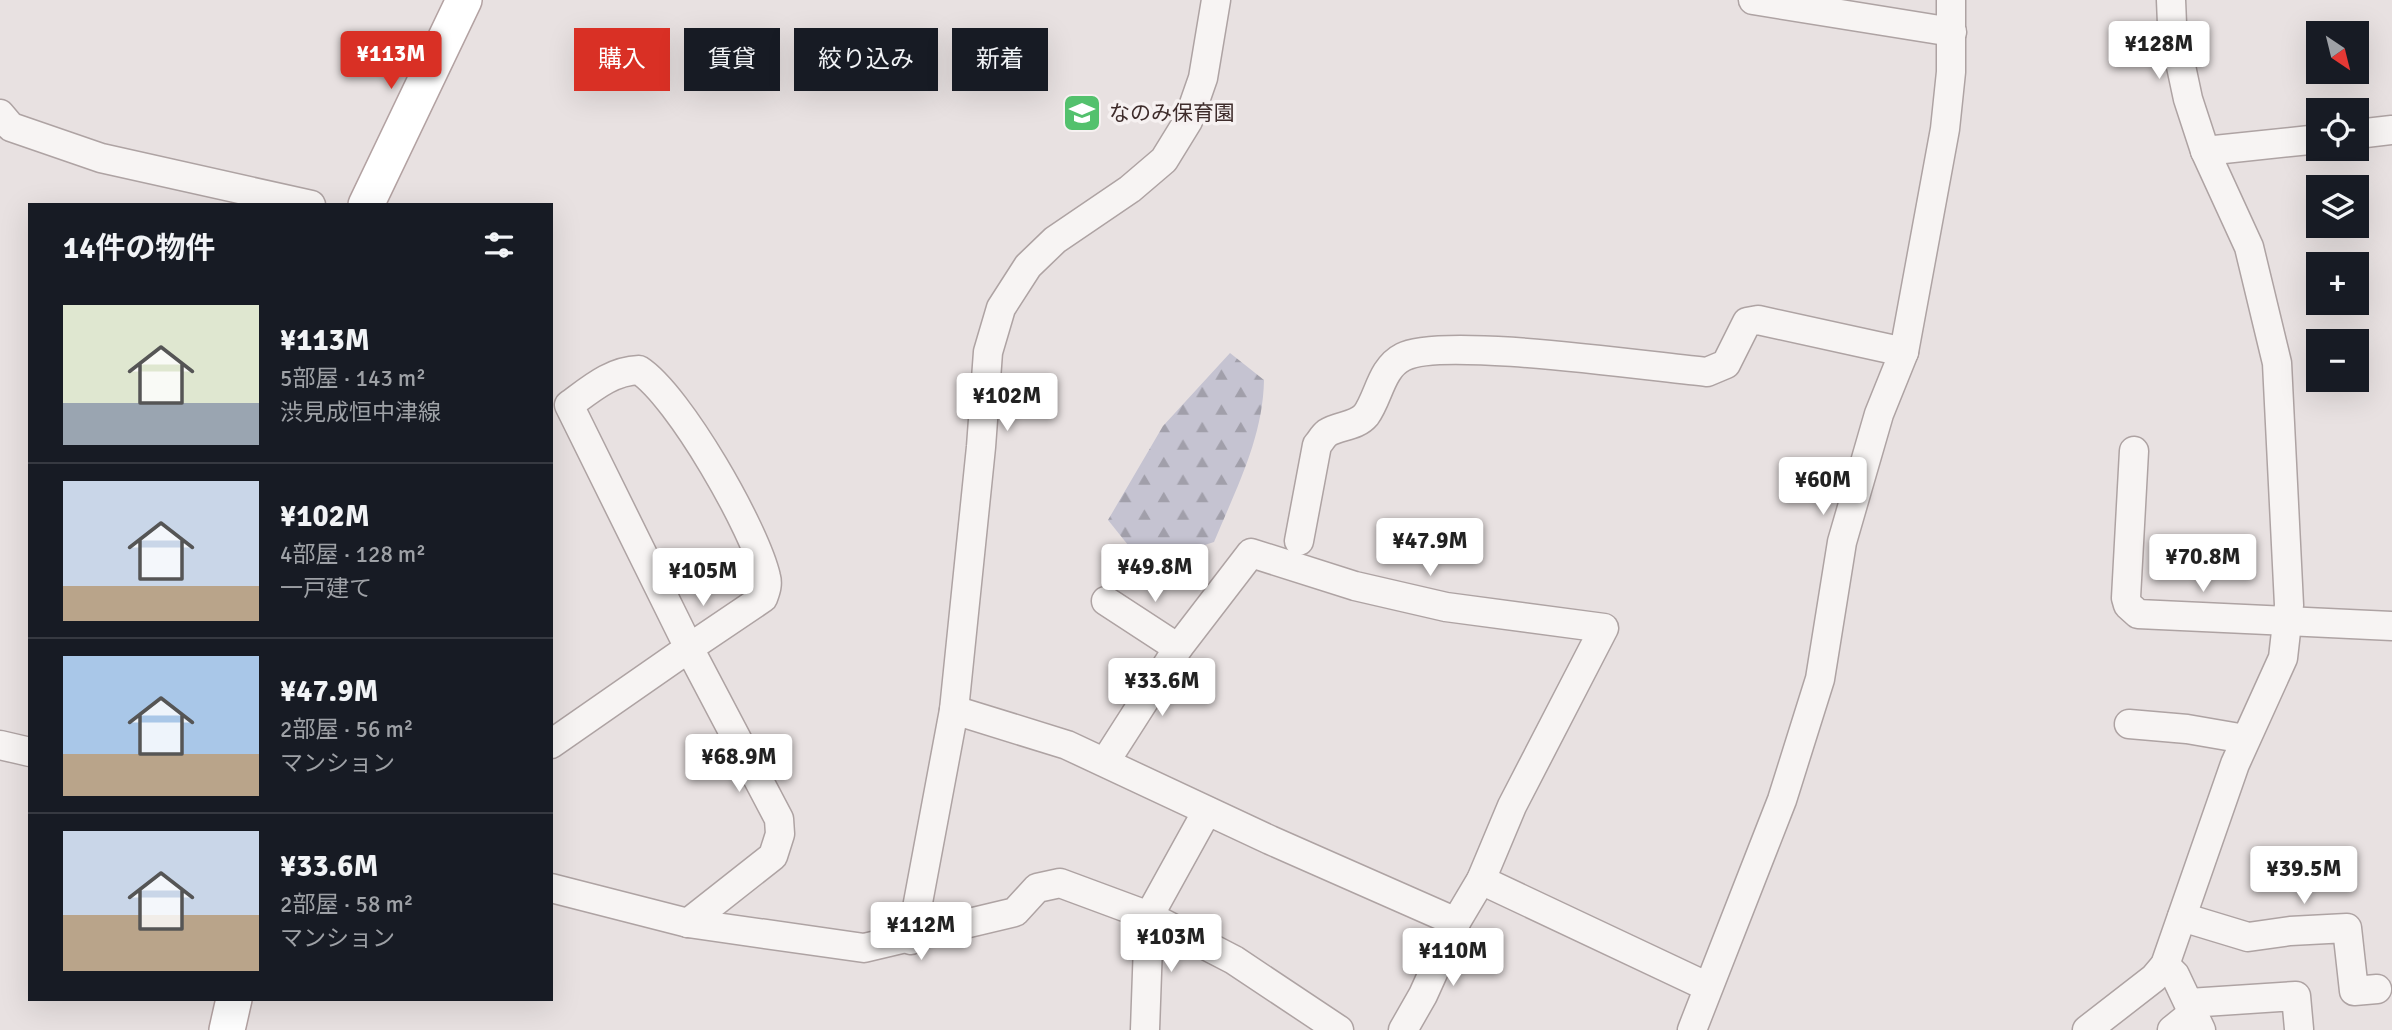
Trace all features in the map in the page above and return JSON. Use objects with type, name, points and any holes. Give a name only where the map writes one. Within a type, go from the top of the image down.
[{"type":"main road","points":[[367,203],[464,0]]},
{"type":"main road","points":[[227,1030],[234,1001]]},
{"type":"street","points":[[911,940],[954,710],[988,352],[1001,308],[1028,266],[1055,240],[1130,189],[1164,160],[1192,111],[1203,78],[1216,0]]},
{"type":"street","points":[[1753,0],[1952,32]]},
{"type":"street","points":[[1692,1030],[1782,800],[1816,691],[1848,519],[1879,414],[1904,352],[1945,129],[1952,32],[1951,0]]},
{"type":"street","points":[[2087,1030],[2154,978],[2165,965],[2245,739],[2283,657],[2287,622],[2288,564],[2277,363],[2249,247],[2205,152],[2189,99],[2172,24],[2171,0]]},
{"type":"street","points":[[0,114],[11,127],[101,158],[156,173],[301,203]]},
{"type":"street","points":[[2369,133],[2392,130]]},
{"type":"street","points":[[2205,152],[2306,140]]},
{"type":"street","points":[[1299,541],[1317,445],[1327,433],[1354,424],[1365,415],[1389,369],[1402,357],[1430,349],[1492,352],[1707,372],[1726,363],[1747,322],[1758,320],[1904,352]]},
{"type":"street","points":[[553,743],[689,648],[763,598],[767,577],[717,470],[649,377],[639,370],[624,371],[569,405],[689,648],[779,818],[780,834],[773,856],[688,923]]},
{"type":"street","points":[[2134,451],[2126,598],[2132,610],[2154,616],[2392,626]]},
{"type":"street","points":[[1105,762],[1178,648],[1251,553],[1355,586],[1446,607],[1604,628],[1512,806],[1481,880],[1403,1030]]},
{"type":"street","points":[[1106,601],[1178,648]]},
{"type":"street","points":[[954,710],[1068,745],[1207,811],[1457,922]]},
{"type":"street","points":[[2129,724],[2187,729],[2245,739]]},
{"type":"street","points":[[0,745],[28,752]]},
{"type":"street","points":[[1144,1030],[1149,916],[1207,811]]},
{"type":"street","points":[[1481,880],[1708,986]]},
{"type":"street","points":[[553,889],[688,923],[864,948],[911,940],[1015,912],[1037,888],[1060,883],[1149,916],[1234,960],[1339,1030]]},
{"type":"street","points":[[2182,917],[2248,937],[2290,931],[2347,928],[2354,990],[2377,989]]},
{"type":"street","points":[[2165,965],[2175,975],[2189,1019],[2296,996],[2299,1029]]},
{"type":"green space","points":[[1230,353],[1264,380],[1254,443],[1239,483],[1214,542],[1144,565],[1108,520],[1163,426]]},
{"type":"place","name":"なのみ保育園","points":[[1082,113]]}]
